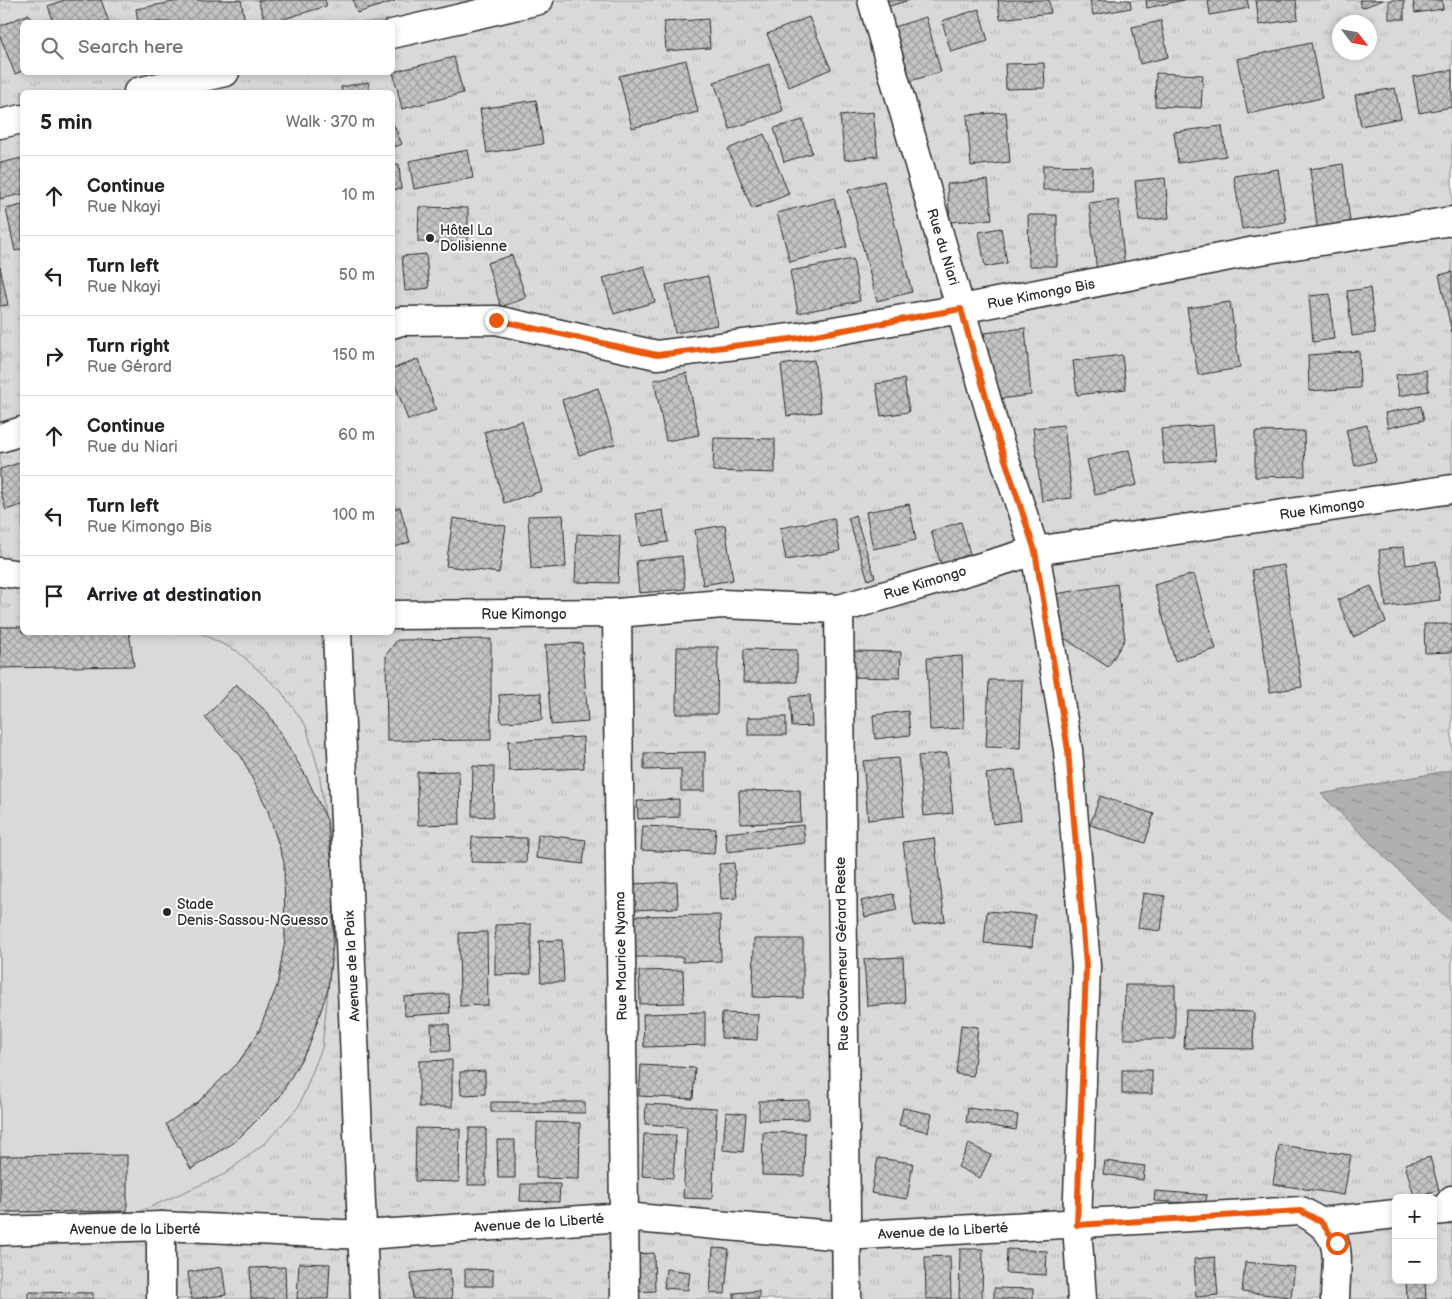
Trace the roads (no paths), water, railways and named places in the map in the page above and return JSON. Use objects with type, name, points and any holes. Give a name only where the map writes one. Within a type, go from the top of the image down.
[{"type":"street","points":[[395,33],[539,0]]},
{"type":"street","name":"Rue du Niari","points":[[872,0],[995,429],[1035,551],[1068,750],[1086,966],[1077,1225],[1082,1299]]},
{"type":"street","points":[[147,90],[212,75]]},
{"type":"street","points":[[0,124],[20,119]]},
{"type":"street","name":"Rue Kimongo Bis","points":[[395,323],[401,321],[496,320],[657,355],[799,338],[961,309],[1255,252],[1452,221]]},
{"type":"street","points":[[0,438],[20,432]]},
{"type":"street","name":"Rue Kimongo","points":[[395,614],[617,613],[722,604],[839,609],[1035,551],[1452,489]]},
{"type":"street","points":[[0,572],[20,575]]},
{"type":"street","name":"Rue Gouverneur Gérard Reste","points":[[839,609],[844,1236],[847,1299]]},
{"type":"street","name":"Rue Maurice Nyama","points":[[617,613],[624,1299]]},
{"type":"street","name":"Avenue de la Paix","points":[[337,635],[364,1235],[365,1299]]},
{"type":"street","points":[[1437,1211],[1444,1210],[1452,1200]]},
{"type":"street","name":"Avenue de la Liberté","points":[[0,1230],[161,1226],[364,1235],[624,1217],[844,1236],[1077,1225],[1301,1211],[1321,1222]]},
{"type":"street","points":[[1321,1222],[1392,1214]]},
{"type":"street","points":[[1321,1222],[1337,1243],[1335,1299]]},
{"type":"street","points":[[161,1226],[161,1299]]},
{"type":"water","points":[[1452,770],[1452,923],[1321,794]]},
{"type":"place","name":"Hôtel La Dolisienne","points":[[430,238]]},
{"type":"place","name":"Stade Denis-Sassou-NGuesso","points":[[167,912]]}]
